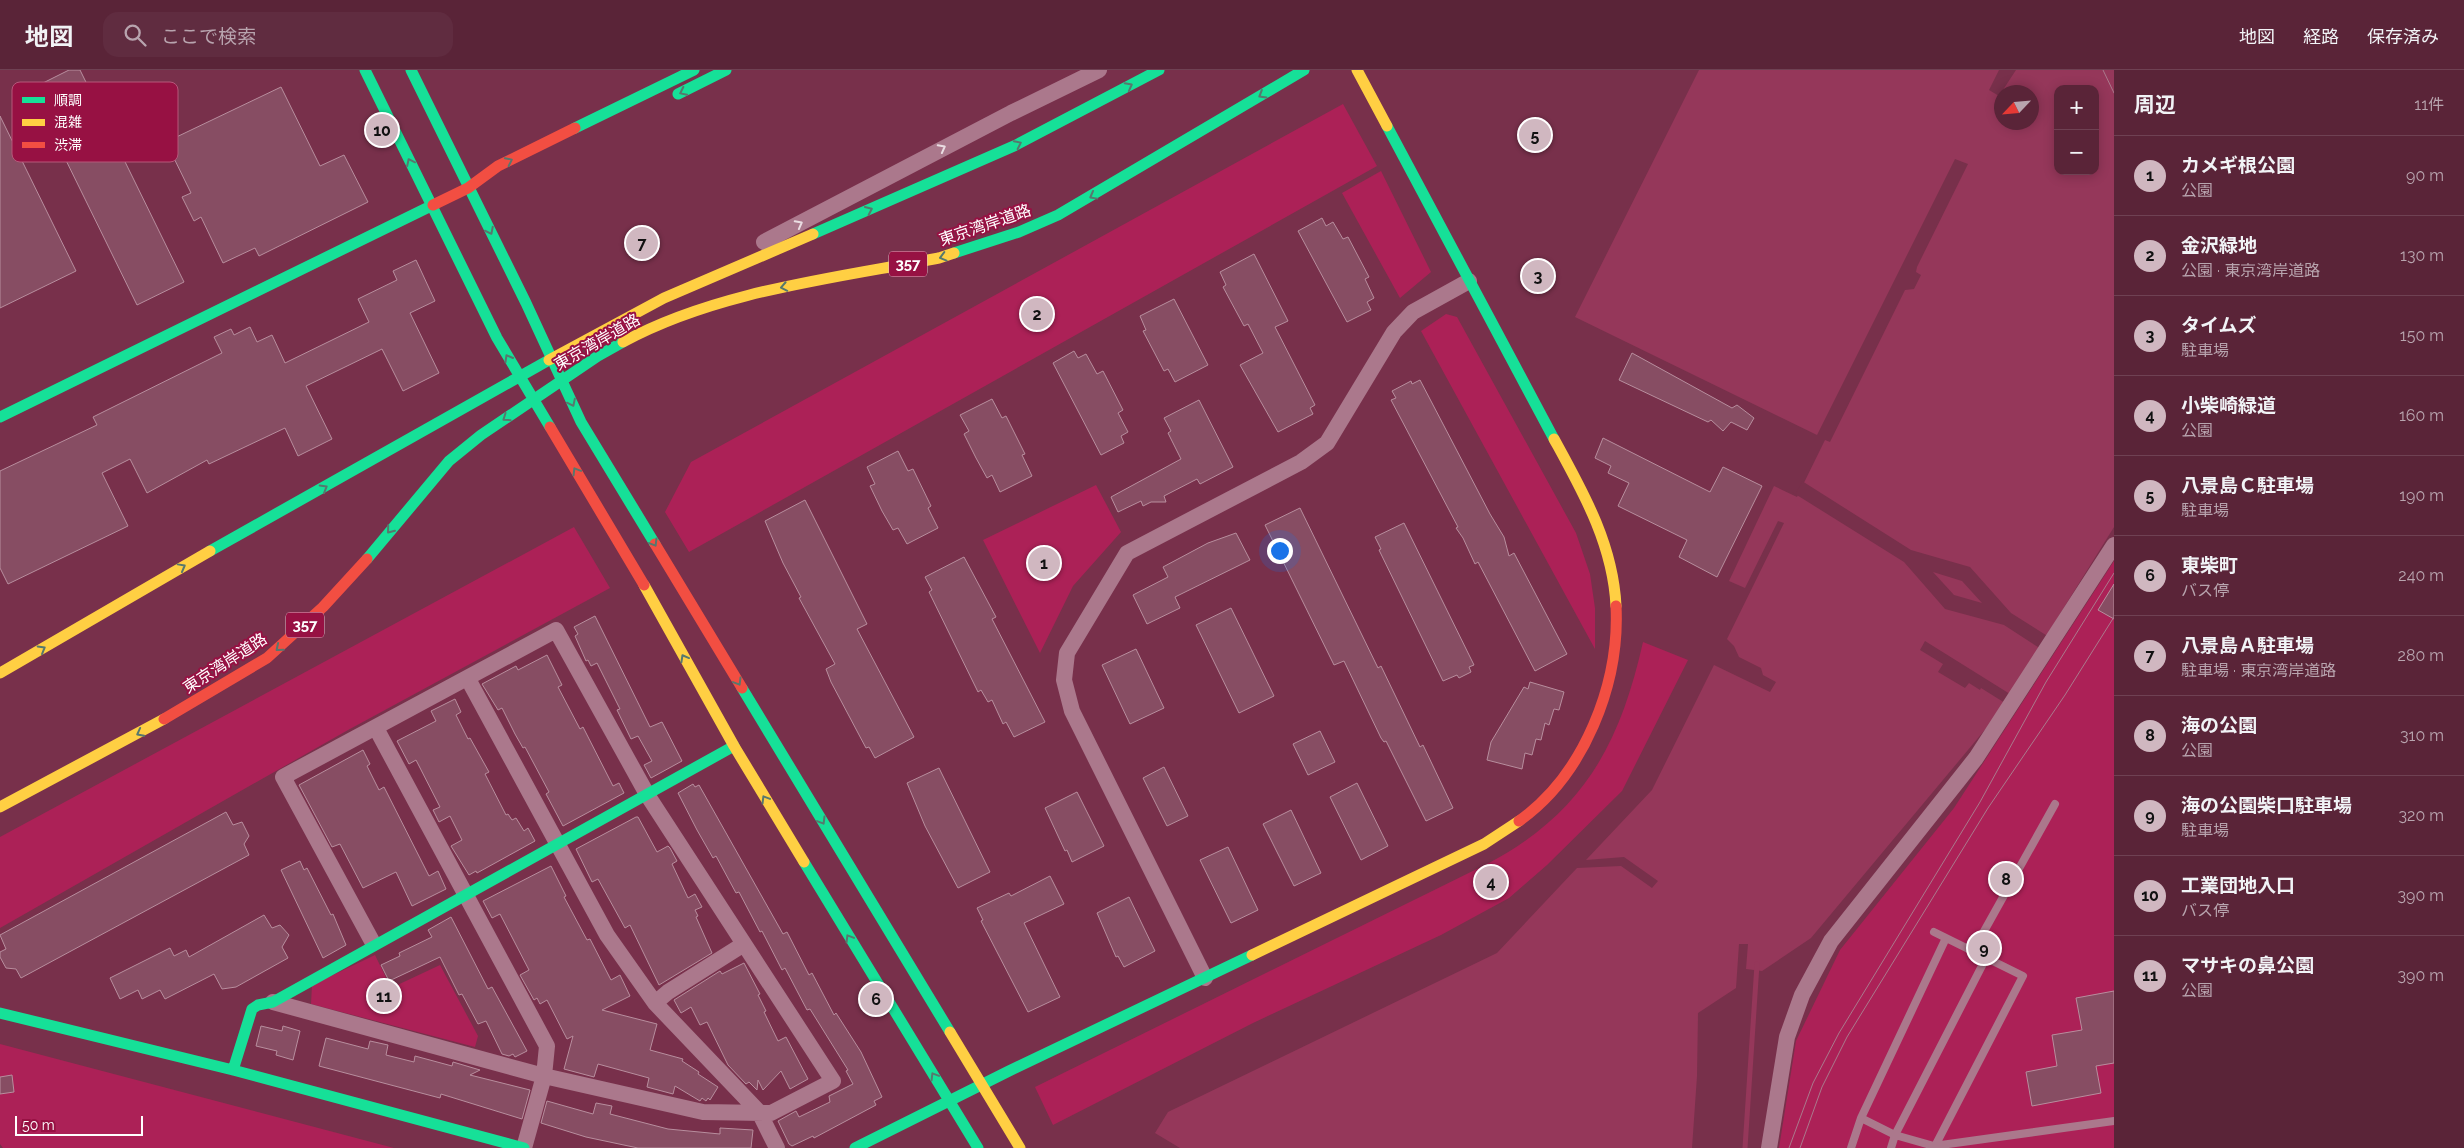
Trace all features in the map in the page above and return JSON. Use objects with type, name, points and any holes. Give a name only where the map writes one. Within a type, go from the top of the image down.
[{"type":"main road","points":[[365,70],[486,318],[532,400],[649,594],[734,746],[978,1148]]},
{"type":"main road","points":[[411,70],[586,430],[1020,1148]]},
{"type":"main road","points":[[0,417],[468,188],[498,166],[694,70]]},
{"type":"main road","points":[[664,100],[726,70]]},
{"type":"main road","name":"東京湾岸道路","points":[[0,673],[170,573],[664,298],[956,173],[1159,70]]},
{"type":"main road","name":"東京湾岸道路","points":[[0,807],[196,702],[267,658],[304,625],[350,579],[450,461],[481,436],[532,400],[598,356],[631,337],[691,312],[758,292],[939,258],[995,241],[1058,215],[1304,70]]},
{"type":"main road","points":[[855,1148],[1484,844],[1529,816],[1553,792],[1571,770],[1600,708],[1613,661],[1617,634],[1612,573],[1589,504],[1357,70]]},
{"type":"main road","points":[[468,188],[496,181]]},
{"type":"main road","points":[[233,1070],[252,1010],[258,1005],[273,1002],[373,944],[466,896],[648,796],[734,746]]},
{"type":"main road","points":[[0,1013],[233,1070],[524,1148]]},
{"type":"street","points":[[664,298],[747,251],[1002,117],[1099,70]]},
{"type":"street","points":[[1205,978],[1072,711],[1064,680],[1067,653],[1127,553],[1301,462],[1327,443],[1394,332],[1414,312],[1470,280]]},
{"type":"street","points":[[1769,1148],[1787,1037],[1802,995],[1831,940],[1976,758],[2114,545]]},
{"type":"street","points":[[273,1002],[544,1076],[703,1112],[771,1113],[833,1081],[648,796],[556,630],[283,777],[373,944]]},
{"type":"street","points":[[468,679],[607,936],[655,1004],[759,1112],[777,1148]]},
{"type":"street","points":[[376,728],[547,1046],[544,1076],[524,1148]]},
{"type":"street","points":[[655,1004],[668,992],[744,944]]},
{"type":"lane","points":[[1973,951],[2055,804]]},
{"type":"lane","points":[[1934,932],[2023,976],[1934,1147]]},
{"type":"lane","points":[[1851,1148],[1861,1118],[1946,938]]},
{"type":"lane","points":[[1891,1148],[1894,1135],[1986,958]]},
{"type":"lane","points":[[1861,1118],[1894,1135],[1934,1147],[1969,1145],[2114,1121]]},
{"type":"shaded area","points":[[1699,70],[1999,70],[1989,90],[1994,93],[1994,130],[2039,130],[2039,85],[2006,85],[2016,70],[2114,70],[2114,527],[2010,694],[1925,641],[1920,650],[1943,664],[1938,672],[1965,688],[1969,683],[1980,690],[1981,688],[2005,703],[1998,714],[1811,938],[1762,971],[1746,969],[1748,944],[1739,944],[1736,988],[1698,1013],[1697,1076],[1692,1148],[1180,1148],[1155,1133],[1168,1112],[1497,953],[1577,868],[1621,866],[1652,888],[1658,881],[1624,857],[1586,860],[1652,790],[1714,665],[1770,692],[1776,682],[1763,675],[1761,668],[1739,657],[1734,646],[1727,639],[1784,523],[1778,521],[1745,588],[1729,581],[1774,486],[1797,497],[1825,440],[1830,442],[1905,290],[1914,289],[1921,275],[1916,272],[1917,267],[1968,164],[1955,159],[1817,435],[1575,317]]},
{"type":"shaded area","points":[[1343,104],[1377,166],[689,552],[665,512],[691,462]]},
{"type":"shaded area","points":[[1381,171],[1431,272],[1400,298],[1342,193]]},
{"type":"shaded area","points":[[1446,314],[1457,317],[1576,533],[1590,574],[1595,608],[1595,649],[1421,331]]},
{"type":"shaded area","points":[[1096,485],[1121,532],[1073,586],[1040,653],[983,540]]},
{"type":"shaded area","points":[[574,527],[610,588],[348,730],[0,928],[0,837]]},
{"type":"shaded area","points":[[2114,561],[2114,1148],[1779,1148],[1796,1041],[1840,950],[1954,808]]},
{"type":"shaded area","points":[[1643,642],[1688,660],[1622,791],[1547,865],[1509,898],[1441,935],[1253,1023],[1053,1125],[1035,1087],[1489,863],[1522,843],[1550,821],[1573,798],[1593,772],[1609,743],[1623,712],[1634,679]]},
{"type":"shaded area","points":[[375,955],[391,988],[440,965],[478,1036],[475,1047],[311,1004],[312,985]]},
{"type":"shaded area","points":[[0,1044],[394,1148],[3,1148],[0,1144]]},
{"type":"pier","points":[[1802,481],[1911,550],[1970,567],[2011,613],[2049,637],[2041,649],[2004,625],[1945,609],[1904,562],[1792,492],[1796,494]],"holes":[[[1933,572],[1962,581],[1982,603],[1954,595]]]},
{"type":"building","points":[[69,70],[80,70],[86,82],[45,82]]},
{"type":"building","points":[[281,87],[320,166],[344,155],[368,202],[259,256],[255,248],[223,263],[201,217],[194,221],[182,197],[191,193],[176,162],[178,162],[178,136]]},
{"type":"building","points":[[0,116],[12,140],[12,162],[23,162],[76,271],[0,308]]},
{"type":"building","points":[[67,162],[125,162],[184,282],[137,305]]},
{"type":"building","points":[[1322,218],[1326,226],[1333,222],[1343,239],[1348,237],[1369,277],[1365,279],[1374,298],[1367,302],[1371,310],[1347,322],[1298,231]]},
{"type":"building","points":[[1254,254],[1288,321],[1275,327],[1315,405],[1310,408],[1313,414],[1278,432],[1240,365],[1263,353],[1248,324],[1244,326],[1223,287],[1226,285],[1220,272]]},
{"type":"building","points":[[416,260],[435,301],[410,313],[439,373],[403,391],[382,349],[306,386],[332,439],[298,456],[285,428],[209,464],[207,460],[147,493],[130,459],[102,473],[128,526],[8,584],[0,568],[0,471],[97,425],[93,417],[222,353],[214,337],[231,329],[234,335],[250,327],[257,342],[272,335],[285,363],[369,322],[358,299],[397,280],[393,271]]},
{"type":"building","points":[[1174,299],[1208,365],[1175,382],[1168,369],[1164,371],[1143,331],[1146,330],[1140,316]]},
{"type":"building","points":[[1074,351],[1078,358],[1086,354],[1097,374],[1103,371],[1123,410],[1118,413],[1128,432],[1121,436],[1124,443],[1101,455],[1053,363]]},
{"type":"building","points":[[1632,353],[1732,408],[1737,405],[1754,418],[1747,430],[1731,422],[1723,431],[1711,420],[1708,422],[1619,380]]},
{"type":"building","points":[[1420,380],[1504,537],[1509,556],[1514,553],[1567,654],[1535,671],[1478,562],[1475,564],[1463,538],[1456,528],[1458,527],[1391,400],[1396,398],[1392,391],[1411,381],[1412,384]]},
{"type":"building","points":[[992,399],[1002,418],[1006,416],[1025,454],[1022,455],[1032,476],[1000,492],[992,475],[987,478],[976,458],[964,434],[969,431],[960,415]]},
{"type":"building","points":[[1199,400],[1233,467],[1200,484],[1197,479],[1164,496],[1166,502],[1151,502],[1143,506],[1141,501],[1118,512],[1111,497],[1181,459],[1168,433],[1171,431],[1164,418]]},
{"type":"building","points":[[1603,438],[1710,492],[1723,467],[1762,486],[1717,577],[1679,557],[1687,540],[1618,506],[1629,483],[1608,473],[1611,466],[1595,458]]},
{"type":"building","points":[[898,451],[908,471],[913,469],[931,506],[928,508],[938,528],[907,544],[898,528],[893,530],[882,511],[870,486],[875,484],[867,467]]},
{"type":"building","points":[[805,500],[867,624],[857,629],[914,737],[875,758],[869,747],[866,748],[831,682],[826,669],[835,664],[799,598],[801,597],[783,563],[765,521]]},
{"type":"building","points":[[1300,508],[1378,668],[1381,666],[1420,747],[1423,745],[1453,808],[1426,821],[1386,741],[1384,742],[1381,738],[1344,661],[1334,665],[1265,525]]},
{"type":"building","points":[[1404,523],[1474,665],[1469,667],[1471,672],[1459,678],[1457,675],[1443,681],[1379,550],[1381,549],[1375,537]]},
{"type":"building","points":[[1236,533],[1250,560],[1175,597],[1180,608],[1147,624],[1133,595],[1168,577],[1163,567],[1208,543]]},
{"type":"building","points":[[964,557],[996,617],[992,619],[1045,722],[1014,737],[1006,722],[1003,724],[992,700],[988,702],[981,690],[978,692],[929,592],[932,590],[925,577]]},
{"type":"building","points":[[2114,584],[2114,619],[2098,610]]},
{"type":"building","points":[[1231,608],[1274,696],[1239,713],[1196,625]]},
{"type":"building","points":[[595,616],[650,727],[662,722],[682,761],[651,778],[644,765],[652,761],[638,736],[631,739],[617,710],[620,709],[597,663],[591,666],[588,660],[586,661],[575,636],[578,634],[574,627]]},
{"type":"building","points":[[1136,649],[1164,708],[1130,724],[1102,665]]},
{"type":"building","points":[[547,655],[562,685],[558,687],[580,729],[583,727],[613,786],[619,783],[624,793],[563,826],[546,794],[549,792],[525,747],[523,748],[502,708],[498,710],[482,684],[516,666],[518,670]]},
{"type":"building","points":[[1530,682],[1564,692],[1559,710],[1554,709],[1549,725],[1545,723],[1541,740],[1536,739],[1532,755],[1525,753],[1522,769],[1487,760],[1491,742],[1524,687],[1528,689]]},
{"type":"building","points":[[455,699],[461,712],[456,715],[468,739],[470,738],[489,772],[485,774],[506,815],[508,814],[512,820],[516,818],[524,831],[528,828],[535,841],[477,873],[476,871],[469,875],[451,846],[462,840],[450,816],[439,822],[433,810],[440,807],[416,760],[409,764],[397,741],[436,721],[431,711]]},
{"type":"building","points":[[1320,731],[1335,762],[1308,775],[1293,744]]},
{"type":"building","points":[[363,750],[370,764],[367,766],[379,790],[384,787],[429,876],[438,871],[446,889],[412,906],[396,872],[363,888],[340,844],[332,847],[299,785]]},
{"type":"building","points":[[1164,767],[1188,816],[1167,826],[1143,778]]},
{"type":"building","points":[[939,768],[990,872],[958,888],[925,826],[907,783]]},
{"type":"building","points":[[1357,783],[1388,846],[1361,860],[1330,797]]},
{"type":"building","points":[[693,784],[695,787],[699,785],[783,934],[787,932],[809,975],[812,973],[834,1015],[836,1013],[861,1052],[882,1097],[874,1101],[876,1105],[814,1138],[813,1136],[792,1146],[789,1144],[778,1121],[796,1111],[799,1117],[830,1102],[829,1096],[853,1084],[846,1071],[848,1070],[810,1009],[807,1010],[785,968],[782,970],[739,892],[736,893],[716,856],[713,858],[697,830],[678,793]]},
{"type":"building","points":[[1077,792],[1104,846],[1072,862],[1045,808]]},
{"type":"building","points":[[1291,810],[1321,873],[1294,886],[1263,824]]},
{"type":"building","points":[[226,812],[233,825],[242,822],[249,836],[244,844],[249,855],[21,978],[16,969],[6,968],[0,957],[0,952],[6,949],[0,935]]},
{"type":"building","points":[[638,817],[657,852],[668,846],[670,848],[677,861],[672,864],[688,898],[695,894],[702,907],[695,910],[698,916],[696,917],[712,953],[659,985],[630,925],[625,928],[598,879],[592,882],[576,849]]},
{"type":"building","points":[[1228,847],[1258,910],[1231,923],[1200,860]]},
{"type":"building","points":[[300,861],[304,870],[307,868],[331,915],[333,914],[346,945],[323,958],[281,870]]},
{"type":"building","points":[[551,866],[566,896],[564,897],[587,940],[590,939],[611,980],[620,975],[630,996],[602,1010],[657,1024],[650,1050],[683,1059],[682,1061],[699,1072],[698,1074],[718,1087],[710,1100],[708,1098],[706,1101],[702,1098],[700,1101],[675,1086],[673,1094],[647,1087],[649,1078],[598,1064],[594,1077],[564,1069],[573,1036],[567,1039],[547,1000],[540,1004],[537,998],[534,1000],[520,975],[529,970],[500,914],[492,918],[483,901]]},
{"type":"building","points":[[1050,876],[1064,904],[1024,923],[1060,997],[1028,1012],[981,921],[983,920],[977,908],[1009,893],[1011,896]]},
{"type":"building","points":[[1129,897],[1155,951],[1124,967],[1118,956],[1116,957],[1097,913]]},
{"type":"building","points":[[264,915],[272,928],[280,925],[289,935],[282,947],[288,958],[236,987],[222,989],[214,974],[165,999],[160,990],[142,999],[138,990],[120,999],[110,978],[170,948],[174,956],[186,950],[189,957]]},
{"type":"building","points":[[451,917],[488,989],[492,987],[527,1051],[515,1057],[513,1054],[509,1056],[502,1054],[486,1021],[478,1024],[462,994],[459,995],[440,957],[389,981],[381,965],[400,956],[399,953],[432,937],[428,930]]},
{"type":"building","points":[[744,963],[760,994],[758,995],[766,1011],[764,1012],[778,1041],[786,1037],[808,1079],[790,1089],[781,1071],[763,1090],[758,1080],[757,1090],[749,1082],[746,1084],[728,1065],[707,1022],[700,1025],[691,1007],[681,1013],[674,1000],[720,971],[722,974]]},
{"type":"building","points":[[2114,991],[2114,1063],[2096,1066],[2101,1093],[2032,1106],[2026,1072],[2057,1066],[2052,1035],[2082,1030],[2076,998]]},
{"type":"building","points":[[261,1026],[282,1031],[283,1026],[300,1031],[293,1060],[276,1055],[277,1051],[256,1046]]},
{"type":"building","points":[[326,1038],[368,1049],[370,1041],[388,1045],[386,1055],[414,1062],[415,1056],[452,1066],[453,1062],[480,1070],[470,1075],[530,1090],[522,1119],[441,1094],[440,1098],[319,1066]]},
{"type":"building","points":[[12,1075],[14,1092],[0,1094],[0,1077]]},
{"type":"building","points":[[547,1101],[593,1114],[596,1103],[612,1106],[610,1114],[668,1129],[720,1134],[720,1128],[753,1130],[751,1148],[638,1148],[586,1137],[541,1123]]},
{"type":"waterway","points":[[1745,1148],[1757,964]]},
{"type":"tram line","points":[[2103,70],[2114,93]]},
{"type":"tram line","points":[[1789,1148],[1813,1083],[1839,1033],[1980,802],[2046,682],[2114,573]]},
{"type":"tram line","points":[[1800,1148],[1822,1087],[1847,1037],[1988,808],[2065,695],[2114,617]]},
{"type":"traffic: fast","points":[[365,70],[497,338],[550,427]]},
{"type":"traffic: fast","points":[[411,70],[526,303],[581,422],[655,544]]},
{"type":"traffic: fast","points":[[575,128],[694,70]]},
{"type":"traffic: fast","points":[[678,94],[726,70]]},
{"type":"traffic: fast","points":[[813,234],[1016,145],[1159,70]]},
{"type":"traffic: fast","points":[[954,253],[1019,232],[1058,215],[1304,70]]},
{"type":"traffic: fast","points":[[1387,126],[1554,439]]},
{"type":"traffic: fast","points":[[0,417],[433,205]]},
{"type":"traffic: fast","points":[[367,559],[449,461],[481,435],[598,356],[623,342]]},
{"type":"traffic: fast","points":[[210,551],[549,360]]},
{"type":"traffic: fast","points":[[742,688],[950,1032]]},
{"type":"traffic: fast","points":[[233,1070],[252,1009],[258,1005],[273,1002],[734,746]]},
{"type":"traffic: fast","points":[[804,862],[978,1148]]},
{"type":"traffic: fast","points":[[855,1148],[1009,1071],[1252,955]]},
{"type":"traffic: fast","points":[[0,1013],[233,1070],[524,1148]]},
{"type":"traffic: slow","points":[[1357,70],[1387,126]]},
{"type":"traffic: slow","points":[[549,360],[664,298],[813,234]]},
{"type":"traffic: slow","points":[[623,342],[697,310],[737,298],[777,288],[939,258],[954,253]]},
{"type":"traffic: slow","points":[[1554,439],[1586,499],[1603,540],[1614,583],[1616,606]]},
{"type":"traffic: slow","points":[[0,673],[210,551]]},
{"type":"traffic: slow","points":[[644,585],[734,746],[804,862]]},
{"type":"traffic: slow","points":[[0,807],[164,719]]},
{"type":"traffic: slow","points":[[1252,955],[1484,844],[1519,821]]},
{"type":"traffic: slow","points":[[950,1032],[1020,1148]]},
{"type":"traffic: jam","points":[[433,205],[468,188],[498,166],[575,128]]},
{"type":"traffic: jam","points":[[550,427],[644,585]]},
{"type":"traffic: jam","points":[[655,544],[742,688]]},
{"type":"traffic: jam","points":[[164,719],[267,658],[323,607],[367,559]]},
{"type":"traffic: jam","points":[[1519,821],[1542,802],[1562,779],[1579,753],[1593,726],[1612,666],[1616,636],[1616,606]]},
{"type":"place","name":"工業団地入口","points":[[382,130]]},
{"type":"place","name":"八景島Ｃ駐車場","points":[[1535,135]]},
{"type":"place","name":"八景島Ａ駐車場","points":[[642,243]]},
{"type":"place","name":"タイムズ","points":[[1538,276]]},
{"type":"place","name":"金沢緑地","points":[[1037,314]]},
{"type":"place","name":"カメギ根公園","points":[[1044,563]]},
{"type":"place","name":"海の公園","points":[[2006,879]]},
{"type":"place","name":"小柴崎緑道","points":[[1491,882]]},
{"type":"place","name":"海の公園柴口駐車場","points":[[1984,948]]},
{"type":"place","name":"マサキの鼻公園","points":[[384,996]]},
{"type":"place","name":"東柴町","points":[[876,999]]}]
